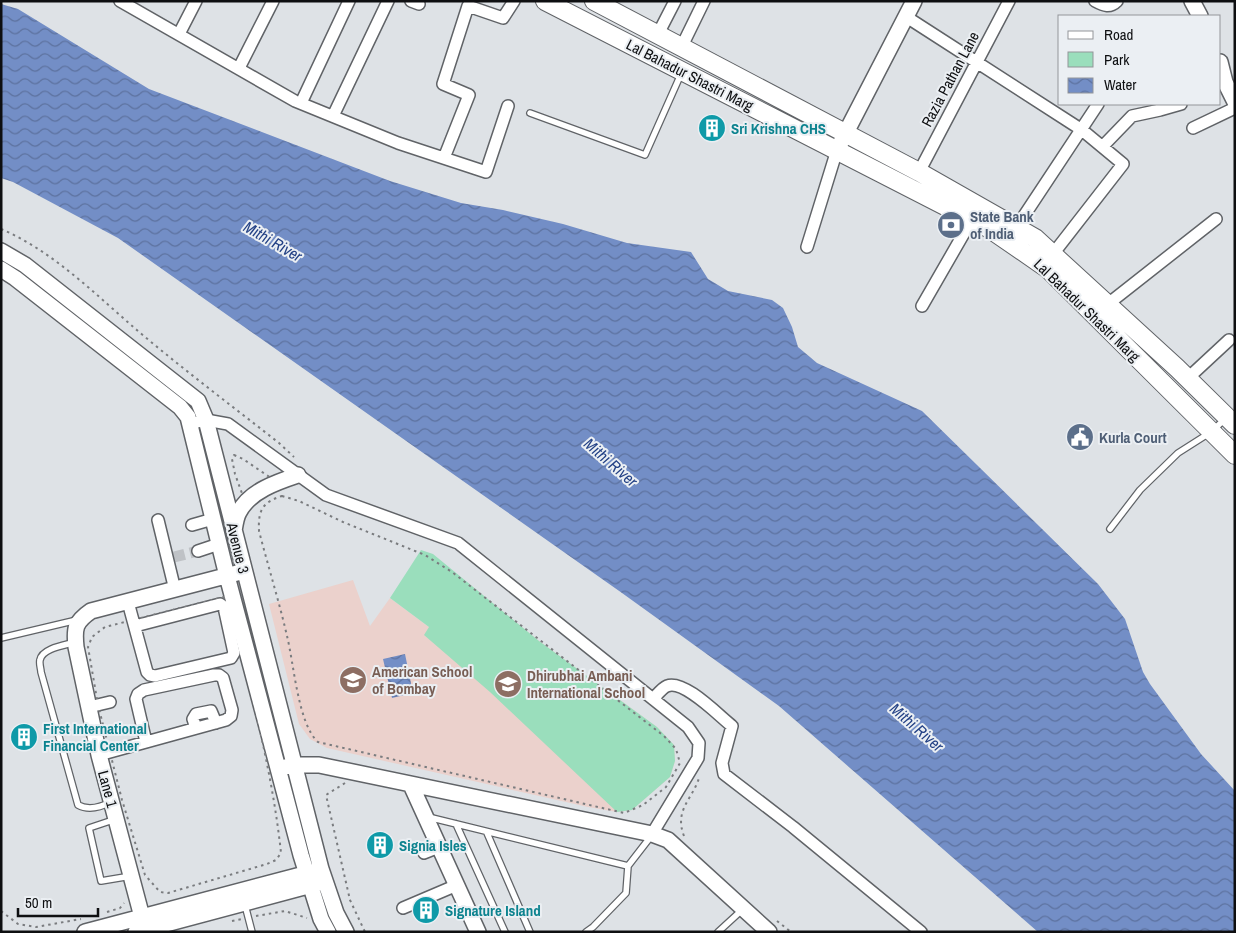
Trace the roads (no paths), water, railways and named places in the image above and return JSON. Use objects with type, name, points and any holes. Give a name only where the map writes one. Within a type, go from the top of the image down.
[{"type":"main road","name":"Lal Bahadur Shastri Marg","points":[[545,1],[837,150],[1035,238],[1108,304],[1231,421]]},
{"type":"main road","name":"Lal Bahadur Shastri Marg","points":[[597,2],[919,172],[976,213],[990,229],[1048,269],[1235,455]]},
{"type":"street","points":[[120,1],[301,103],[398,143],[486,172],[508,106]]},
{"type":"street","points":[[179,34],[196,1]]},
{"type":"street","points":[[239,68],[272,1]]},
{"type":"street","points":[[301,103],[349,1]]},
{"type":"street","points":[[333,116],[388,1]]},
{"type":"street","points":[[444,158],[469,95],[443,84],[468,6],[503,18],[514,1]]},
{"type":"street","points":[[658,34],[675,1]]},
{"type":"street","points":[[682,46],[704,1]]},
{"type":"street","points":[[807,247],[837,150],[914,1]]},
{"type":"street","name":"Razia Pathan Lane","points":[[919,172],[1009,1]]},
{"type":"street","points":[[1095,1],[1105,6],[1113,5],[1117,1]]},
{"type":"street","points":[[1192,1],[1199,15]]},
{"type":"street","points":[[905,16],[1082,130],[1123,164],[1053,254]]},
{"type":"street","points":[[1222,83],[1235,102]]},
{"type":"street","points":[[1016,228],[1097,105]]},
{"type":"street","points":[[1103,146],[1132,116],[1177,105]]},
{"type":"street","points":[[1193,128],[1235,108]]},
{"type":"street","points":[[922,306],[976,213]]},
{"type":"street","points":[[1108,304],[1216,219]]},
{"type":"street","name":"Avenue 3","points":[[1,252],[25,265],[198,401],[206,420],[294,764],[316,877],[321,919],[328,932]]},
{"type":"street","name":"Avenue 3","points":[[1,269],[185,411],[227,576],[240,646],[316,877],[346,932]]},
{"type":"street","points":[[1188,379],[1229,340]]},
{"type":"street","points":[[189,424],[206,420],[228,424],[298,468],[326,495],[458,543],[688,727],[699,743],[698,758],[652,834]]},
{"type":"street","points":[[234,531],[238,512],[250,499],[298,468]]},
{"type":"street","points":[[192,525],[213,519]]},
{"type":"street","points":[[158,520],[171,558],[175,590]]},
{"type":"street","points":[[198,551],[219,544]]},
{"type":"street","points":[[79,619],[91,612],[244,571]]},
{"type":"street","points":[[128,602],[147,672],[150,676],[231,658],[240,646],[224,607],[220,604],[134,622]]},
{"type":"street","name":"Lane 1","points":[[79,619],[75,631],[76,642],[94,706],[112,802],[142,927]]},
{"type":"street","points":[[104,753],[146,742],[226,720],[231,716],[232,710],[222,678],[219,675],[144,690],[138,694],[136,699],[146,742]]},
{"type":"street","points":[[653,699],[667,686],[676,685],[688,690],[732,726],[722,763],[724,774],[793,827],[921,932]]},
{"type":"street","points":[[94,706],[110,702]]},
{"type":"street","points":[[279,769],[294,764],[318,765],[652,834],[668,840],[769,932]]},
{"type":"street","points":[[411,785],[478,932]]},
{"type":"street","points":[[424,853],[440,846]]},
{"type":"street","points":[[85,932],[142,927],[245,903],[316,877]]},
{"type":"street","points":[[142,927],[316,877]]},
{"type":"street","points":[[404,908],[457,885]]},
{"type":"lane","points":[[530,113],[645,154],[683,71]]},
{"type":"lane","points":[[1110,528],[1140,490],[1178,454],[1231,421]]},
{"type":"lane","points":[[1,638],[79,619]]},
{"type":"lane","points":[[76,642],[49,650],[42,655],[39,661],[41,672],[78,806],[92,809],[112,802]]},
{"type":"lane","points":[[426,816],[487,833],[628,866]]},
{"type":"lane","points":[[116,819],[89,828],[101,881],[131,876]]},
{"type":"lane","points":[[456,824],[505,932]]},
{"type":"lane","points":[[487,833],[530,932]]},
{"type":"lane","points":[[586,932],[626,893],[628,866],[652,834]]},
{"type":"lane","points":[[245,903],[252,932]]},
{"type":"lane","points":[[718,932],[744,908]]},
{"type":"water","name":"Mithi River","points":[[1,4],[18,9],[149,89],[390,181],[461,203],[503,210],[563,224],[627,243],[691,252],[708,279],[728,291],[772,300],[783,308],[792,327],[798,347],[817,363],[922,411],[1098,584],[1125,619],[1143,672],[1150,684],[1201,754],[1235,791],[1235,932],[1038,932],[779,706],[622,593],[118,238],[13,182],[1,178]]},
{"type":"water","points":[[405,654],[413,693],[392,698],[383,659]]},
{"type":"tunnel","points":[[174,557],[198,551]]},
{"type":"place","name":"Sri Krishna CHS","points":[[712,128]]},
{"type":"place","name":"State Bank of India","points":[[951,225]]},
{"type":"place","name":"Kurla Court","points":[[1080,437]]},
{"type":"place","name":"American School of Bombay","points":[[353,680]]},
{"type":"place","name":"Dhirubhai Ambani International School","points":[[508,684]]},
{"type":"place","name":"First International Financial Center","points":[[24,737]]},
{"type":"place","name":"Signia Isles","points":[[380,845]]},
{"type":"place","name":"Signature Island","points":[[426,910]]}]
